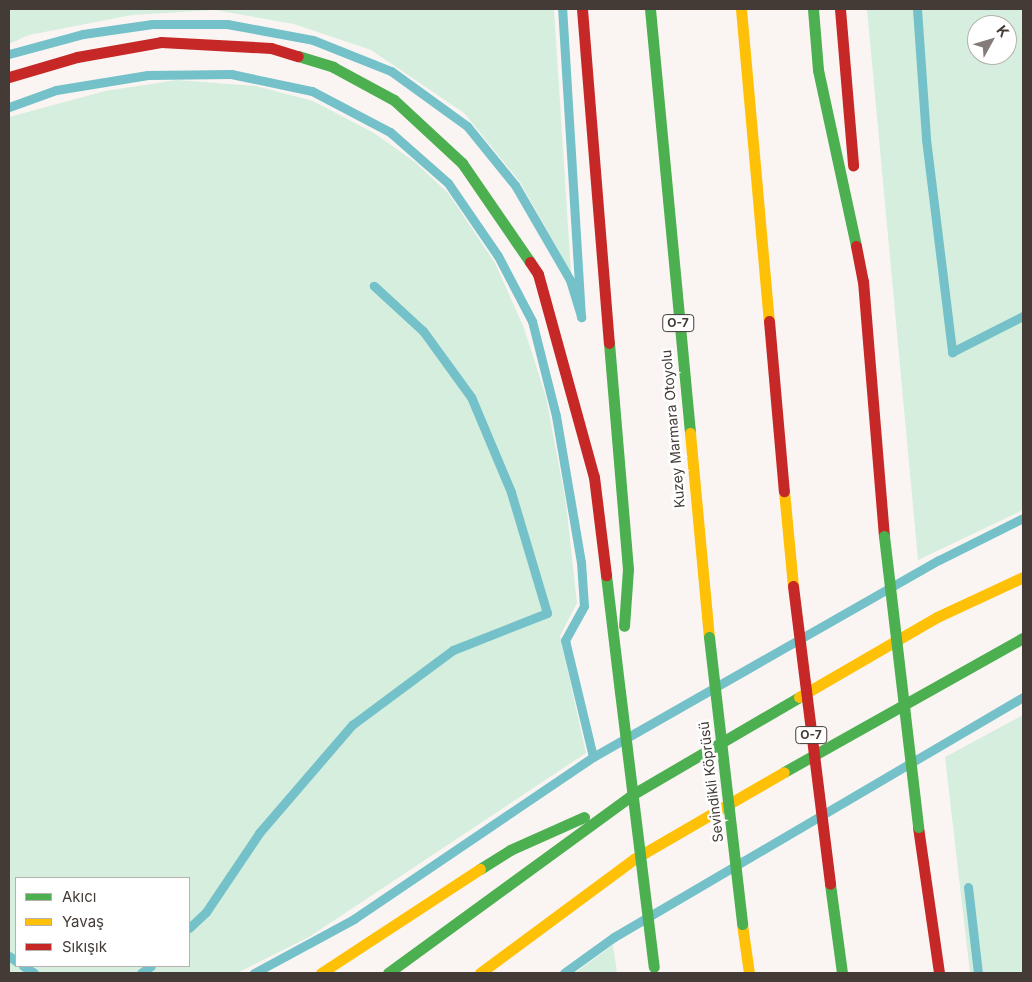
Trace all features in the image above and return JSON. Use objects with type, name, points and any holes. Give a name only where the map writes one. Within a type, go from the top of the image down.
[{"type":"highway","points":[[582,9],[628,569],[620,692]]},
{"type":"highway","name":"Kuzey Marmara Otoyolu","points":[[650,9],[709,637]]},
{"type":"highway","name":"O-7","points":[[741,9],[793,586],[842,973]]},
{"type":"highway","points":[[813,9],[818,70],[863,282]]},
{"type":"highway","points":[[840,9],[884,536],[918,827],[940,973]]},
{"type":"highway","points":[[9,77],[77,57],[162,42],[271,48],[333,67],[394,100],[462,163],[538,274],[594,477],[654,970]]},
{"type":"highway","points":[[321,973],[510,850],[635,793],[937,617],[1023,577]]},
{"type":"highway","name":"Sevindikli Köprüsü","points":[[709,637],[749,973]]},
{"type":"highway","points":[[480,973],[634,859],[1004,647],[1023,639]]},
{"type":"highway","points":[[388,973],[635,793]]},
{"type":"highway","points":[[918,827],[922,954]]},
{"type":"green space","points":[[9,9],[554,9],[571,273],[520,182],[464,113],[371,50],[294,24],[215,10],[132,15],[29,35],[9,44]]},
{"type":"green space","points":[[867,9],[1023,9],[1023,510],[918,560]]},
{"type":"green space","points":[[177,80],[256,86],[313,101],[374,133],[415,162],[449,194],[495,263],[524,328],[546,397],[566,503],[577,603],[560,636],[586,753],[309,937],[237,973],[9,973],[9,117],[105,91]]},
{"type":"green space","points":[[1023,715],[1023,973],[970,973],[945,757]]},
{"type":"green space","points":[[613,945],[617,973],[575,973]]},
{"type":"waterway","points":[[9,54],[83,34],[152,24],[227,24],[313,40],[391,71],[467,126],[515,185],[570,280],[581,317],[562,9]]},
{"type":"waterway","points":[[917,9],[926,139],[952,352],[1023,316]]},
{"type":"waterway","points":[[9,107],[56,90],[148,75],[231,74],[312,91],[390,132],[448,183],[498,256],[532,321],[556,416],[581,562],[584,606],[565,640],[593,757],[354,919],[254,973]]},
{"type":"waterway","points":[[190,927],[206,912],[259,833],[352,725],[453,650],[547,613],[511,492],[471,397],[423,331],[374,286]]},
{"type":"waterway","points":[[593,757],[939,560],[1023,518]]},
{"type":"waterway","points":[[564,973],[614,937],[1023,697]]},
{"type":"waterway","points":[[968,887],[978,973]]},
{"type":"waterway","points":[[9,956],[15,960]]},
{"type":"waterway","points":[[25,967],[34,973]]},
{"type":"waterway","points":[[141,973],[150,967]]},
{"type":"traffic: fast","points":[[650,9],[690,433]]},
{"type":"traffic: fast","points":[[813,9],[818,70],[856,246]]},
{"type":"traffic: fast","points":[[298,56],[333,67],[394,100],[462,163],[530,262]]},
{"type":"traffic: fast","points":[[609,343],[628,569],[624,626]]},
{"type":"traffic: fast","points":[[884,536],[918,827]]},
{"type":"traffic: fast","points":[[606,575],[620,692]]},
{"type":"traffic: fast","points":[[709,637],[742,924]]},
{"type":"traffic: fast","points":[[784,772],[1023,638]]},
{"type":"traffic: fast","points":[[620,692],[654,967]]},
{"type":"traffic: fast","points":[[388,973],[635,793],[799,697]]},
{"type":"traffic: fast","points":[[480,869],[510,850],[584,817]]},
{"type":"traffic: fast","points":[[830,884],[842,973]]},
{"type":"traffic: slow","points":[[741,9],[769,321]]},
{"type":"traffic: slow","points":[[690,433],[709,637]]},
{"type":"traffic: slow","points":[[784,491],[793,586]]},
{"type":"traffic: slow","points":[[799,697],[937,617],[1023,577]]},
{"type":"traffic: slow","points":[[480,973],[634,859],[784,772]]},
{"type":"traffic: slow","points":[[321,973],[480,869]]},
{"type":"traffic: slow","points":[[742,924],[749,973]]},
{"type":"traffic: jam","points":[[582,9],[609,343]]},
{"type":"traffic: jam","points":[[840,9],[853,165]]},
{"type":"traffic: jam","points":[[9,77],[77,57],[161,42],[271,48],[298,56]]},
{"type":"traffic: jam","points":[[856,246],[863,281],[884,536]]},
{"type":"traffic: jam","points":[[530,262],[538,274],[594,477],[606,575]]},
{"type":"traffic: jam","points":[[769,321],[784,491]]},
{"type":"traffic: jam","points":[[793,586],[830,884]]},
{"type":"traffic: jam","points":[[918,827],[939,973]]}]
